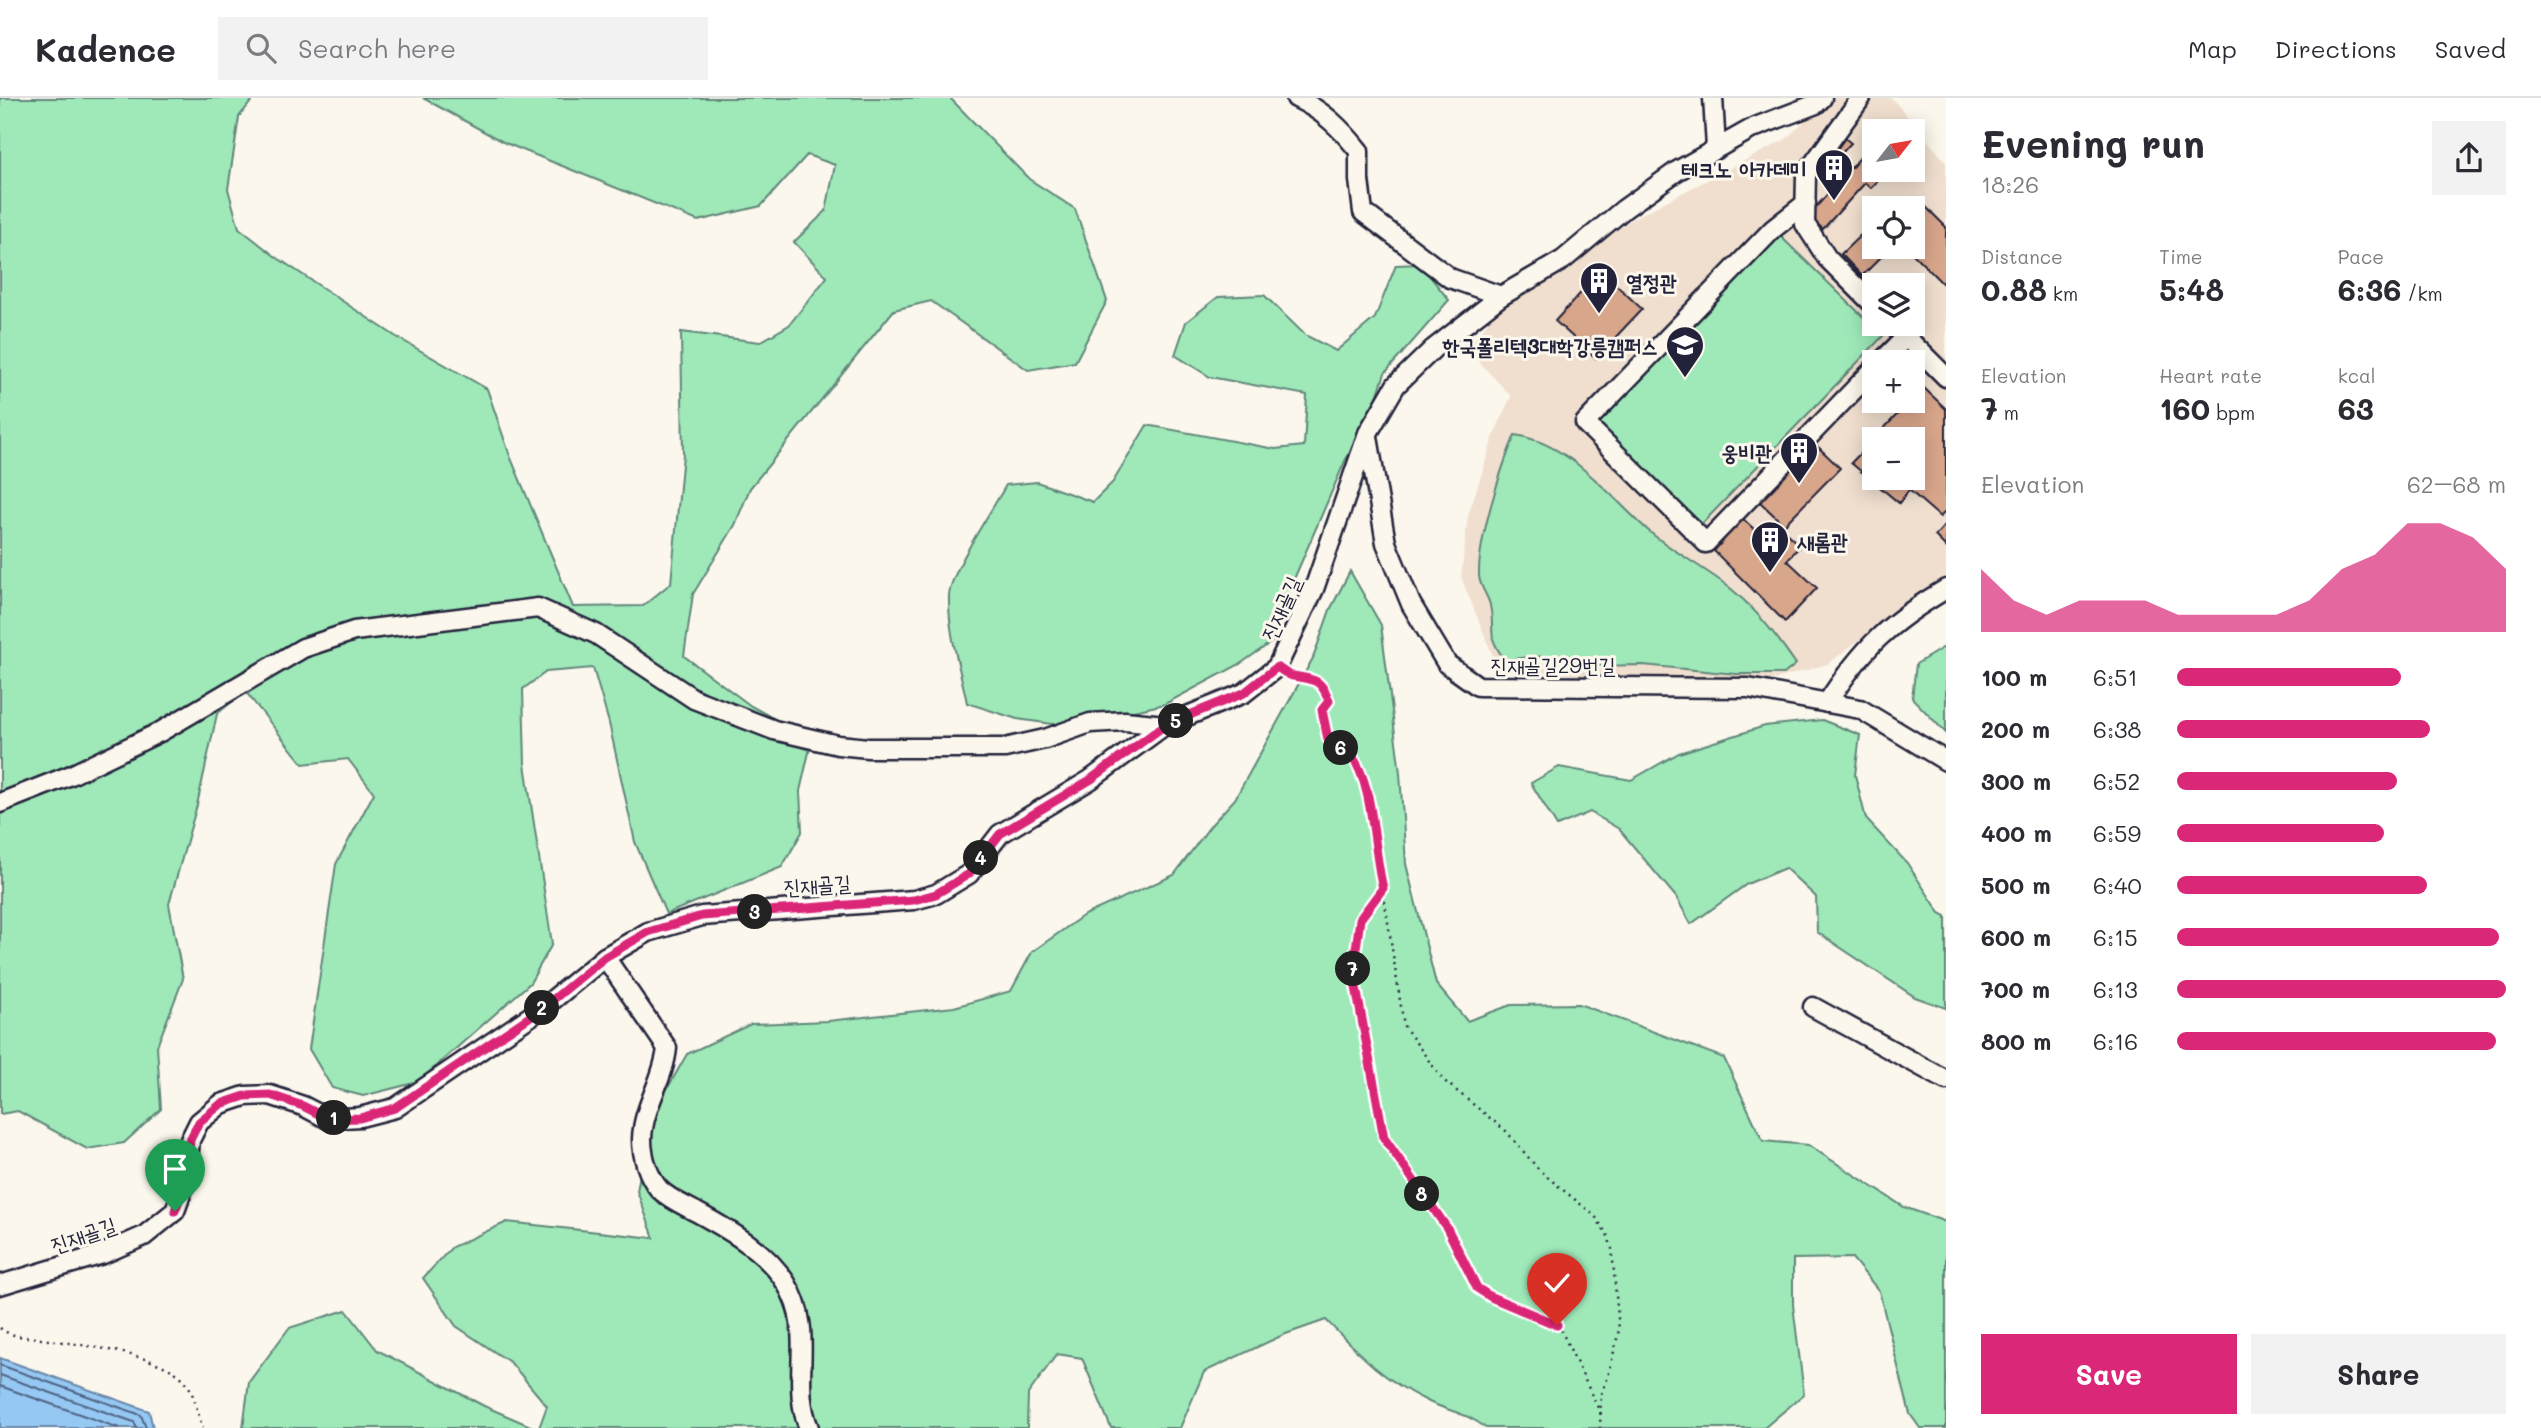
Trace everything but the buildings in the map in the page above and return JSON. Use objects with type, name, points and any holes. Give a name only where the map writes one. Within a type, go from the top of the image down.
[{"type":"street","points":[[1296,98],[1316,107],[1339,126],[1359,151],[1363,212],[1450,278],[1500,296]]},
{"type":"street","points":[[1713,98],[1716,148]]},
{"type":"street","name":"진재골길","points":[[0,1285],[103,1254],[144,1236],[175,1211],[186,1181],[190,1140],[199,1122],[221,1104],[245,1096],[270,1095],[303,1106],[328,1119],[360,1118],[395,1108],[544,1007],[605,957],[648,932],[702,916],[914,900],[936,894],[969,874],[1000,834],[1090,780],[1165,725],[1244,693],[1277,667],[1314,589],[1368,433],[1395,386],[1433,349],[1500,296],[1563,260],[1634,201],[1676,171],[1753,128],[1816,104],[1822,98]]},
{"type":"street","points":[[1860,98],[1806,174],[1805,225],[1828,258],[1862,293]]},
{"type":"street","points":[[1806,203],[1773,229],[1584,423],[1706,543],[1862,381]]},
{"type":"street","points":[[1893,350],[1906,337],[1946,377]]},
{"type":"street","name":"진재골길29번길","points":[[1368,433],[1386,543],[1411,604],[1447,664],[1478,686],[1748,688],[1860,709],[1946,761]]},
{"type":"street","points":[[1827,703],[1852,663],[1898,619],[1946,589]]},
{"type":"street","points":[[0,803],[71,775],[160,732],[303,648],[354,631],[538,608],[596,634],[694,699],[774,730],[838,745],[868,748],[1005,748],[1045,739],[1090,723],[1125,721],[1165,725]]},
{"type":"street","points":[[605,957],[667,1048],[665,1064],[650,1098],[645,1119],[642,1141],[645,1164],[660,1190],[750,1245],[769,1261],[786,1283],[799,1311],[804,1340],[801,1390],[803,1415],[809,1428]]},
{"type":"street","points":[[1813,1007],[1946,1080]]},
{"type":"path","points":[[1277,667],[1290,676],[1308,677],[1324,686],[1329,701],[1322,710],[1328,739],[1350,753],[1366,780],[1404,1026],[1442,1079],[1506,1131],[1541,1171],[1595,1216],[1608,1236],[1612,1249],[1619,1329],[1608,1377],[1601,1394],[1600,1428]]},
{"type":"path","points":[[1383,888],[1360,919],[1353,971],[1384,1138],[1447,1228],[1477,1288],[1491,1297],[1551,1322],[1562,1330],[1601,1414]]},
{"type":"path","points":[[0,1328],[12,1336],[62,1342],[136,1357],[169,1369],[186,1381],[203,1428]]},
{"type":"shaded area","name":"한국폴리텍3대학강릉캠퍼스","points":[[1828,98],[1892,98],[1910,119],[1862,119],[1862,182],[1925,182],[1925,137],[1946,162],[1946,579],[1912,599],[1828,664],[1769,681],[1603,677],[1543,672],[1495,661],[1461,577],[1468,516],[1494,435],[1511,396],[1467,349],[1498,309],[1555,277],[1632,219],[1786,139]]},
{"type":"green space","points":[[0,98],[254,98],[239,117],[228,189],[239,228],[276,257],[395,336],[487,389],[510,456],[573,607],[643,606],[671,583],[683,454],[681,332],[760,342],[789,325],[827,277],[794,242],[826,211],[835,165],[807,155],[761,206],[698,221],[503,142],[423,98],[950,98],[1029,179],[1075,209],[1107,301],[1075,362],[1028,370],[931,301],[894,310],[750,488],[735,525],[693,594],[684,656],[751,706],[812,739],[800,791],[802,832],[782,867],[666,914],[635,842],[609,723],[593,668],[546,672],[523,689],[525,764],[552,944],[530,983],[418,1082],[363,1096],[332,1088],[309,1049],[336,864],[374,793],[348,759],[303,764],[245,691],[217,714],[197,805],[169,904],[183,979],[157,1046],[161,1109],[124,1143],[87,1149],[18,1111],[0,1114]]},
{"type":"green space","points":[[1773,229],[1862,316],[1862,336],[1883,336],[1870,350],[1862,350],[1862,358],[1695,531],[1585,423]]},
{"type":"green space","points":[[1420,264],[1449,300],[1385,373],[1370,418],[1345,461],[1294,579],[1273,641],[1240,664],[1165,704],[1067,726],[1017,719],[967,703],[952,637],[949,596],[964,557],[1006,485],[1037,482],[1093,502],[1113,482],[1147,425],[1275,449],[1304,446],[1307,395],[1210,377],[1175,355],[1186,322],[1218,297],[1264,295],[1305,335],[1336,351],[1375,318],[1396,265]]},
{"type":"green space","points":[[1515,435],[1535,440],[1572,460],[1651,533],[1730,588],[1766,623],[1796,664],[1784,674],[1736,674],[1643,665],[1594,666],[1536,656],[1505,660],[1493,638],[1490,605],[1479,575],[1486,524]]},
{"type":"green space","points":[[1350,571],[1381,625],[1400,773],[1406,864],[1436,984],[1467,1021],[1511,1005],[1579,1004],[1724,1058],[1763,1141],[1808,1145],[1904,1207],[1946,1222],[1946,1428],[1920,1428],[1910,1414],[1879,1291],[1852,1258],[1793,1259],[1793,1305],[1804,1394],[1764,1428],[1486,1428],[1397,1384],[1361,1355],[1326,1320],[1283,1335],[1204,1372],[1180,1428],[1111,1428],[1082,1358],[1057,1354],[1028,1394],[1027,1428],[539,1428],[547,1406],[511,1363],[456,1326],[423,1278],[452,1247],[507,1222],[654,1238],[637,1191],[650,1119],[687,1054],[751,1024],[828,1021],[954,1007],[1011,991],[1032,952],[1084,915],[1174,875],[1211,825],[1235,799],[1313,658],[1330,610]]},
{"type":"green space","points":[[1946,646],[1946,733],[1912,698],[1916,664]]},
{"type":"green space","points":[[1822,720],[1860,735],[1855,775],[1866,819],[1907,863],[1940,913],[1946,916],[1946,1008],[1915,997],[1817,932],[1816,897],[1785,868],[1747,884],[1691,924],[1676,897],[1619,829],[1590,812],[1557,826],[1531,783],[1559,767],[1631,780],[1679,753],[1765,726]]},
{"type":"green space","points":[[346,1310],[377,1350],[484,1406],[535,1428],[243,1428],[249,1382],[289,1328]]},
{"type":"water","points":[[0,1358],[149,1411],[153,1428],[0,1428]]},
{"type":"place","name":"테크노 아카데미","points":[[1834,202]]},
{"type":"place","name":"열정관","points":[[1599,315]]},
{"type":"place","name":"한국폴리텍3대학강릉캠퍼스","points":[[1685,379]]},
{"type":"place","name":"웅비관","points":[[1799,485]]},
{"type":"place","name":"새롬관","points":[[1770,574]]},
{"type":"route","points":[[175,1211],[186,1181],[190,1140],[199,1122],[221,1104],[245,1096],[270,1095],[303,1106],[328,1119],[360,1118],[395,1108],[544,1007],[605,957],[648,932],[702,916],[914,900],[936,894],[969,874],[1000,834],[1090,780],[1165,725],[1213,708],[1244,693],[1277,667],[1290,676],[1308,677],[1324,686],[1329,701],[1322,710],[1328,739],[1350,753],[1366,780],[1383,888],[1360,919],[1353,971],[1384,1138],[1447,1228],[1477,1288],[1491,1297],[1557,1325]]}]
